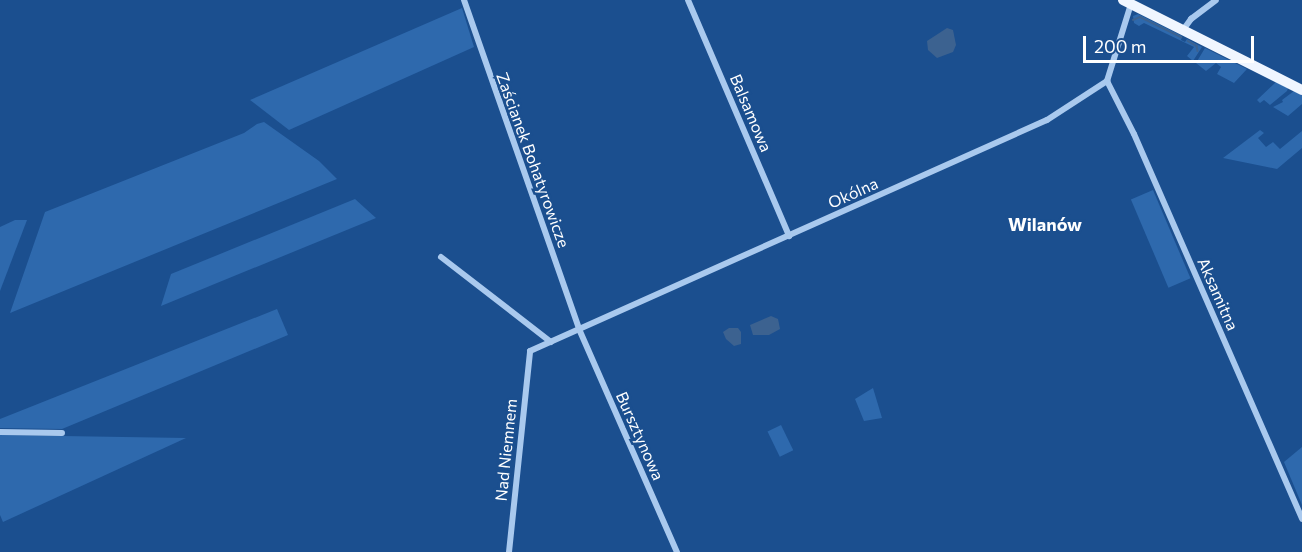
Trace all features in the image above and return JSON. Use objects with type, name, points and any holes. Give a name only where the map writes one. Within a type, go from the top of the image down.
[{"type":"main road","points":[[1127,2],[1302,90]]},
{"type":"street","name":"Zaścianek Bohatyrowicze","points":[[464,0],[579,329]]},
{"type":"street","name":"Balsamowa","points":[[688,0],[789,236]]},
{"type":"street","points":[[1183,30],[1191,19],[1216,0]]},
{"type":"street","points":[[1107,81],[1127,2]]},
{"type":"street","name":"Okólna","points":[[530,351],[1047,120],[1107,81]]},
{"type":"street","name":"Aksamitna","points":[[1107,81],[1134,134],[1302,519]]},
{"type":"street","points":[[441,257],[551,342]]},
{"type":"street","name":"Bursztynowa","points":[[579,329],[677,552]]},
{"type":"street","name":"Nad Niemnem","points":[[509,552],[530,351]]},
{"type":"street","points":[[0,432],[62,433]]},
{"type":"shaded area","points":[[462,8],[474,47],[289,130],[250,100]]},
{"type":"shaded area","points":[[1138,14],[1182,36],[1181,40],[1185,42],[1187,39],[1202,47],[1193,61],[1187,56],[1194,47],[1144,23],[1139,26],[1134,23],[1133,16]]},
{"type":"shaded area","points":[[947,28],[953,30],[956,45],[953,52],[937,58],[928,50],[927,41]]},
{"type":"shaded area","points":[[1205,48],[1247,69],[1234,83],[1217,74],[1221,67],[1216,63],[1206,71],[1196,63]]},
{"type":"shaded area","points":[[1276,82],[1288,88],[1287,91],[1270,105],[1264,100],[1260,103],[1257,100]]},
{"type":"shaded area","points":[[1294,91],[1302,95],[1302,104],[1288,116],[1273,107],[1283,102],[1282,100]]},
{"type":"shaded area","points":[[264,122],[319,161],[337,179],[10,313],[45,212],[244,133]]},
{"type":"shaded area","points":[[1260,130],[1264,133],[1258,138],[1266,147],[1273,142],[1280,149],[1302,131],[1302,148],[1277,169],[1223,158]]},
{"type":"shaded area","points":[[1153,190],[1191,278],[1168,288],[1131,199]]},
{"type":"shaded area","points":[[355,199],[376,218],[161,306],[171,274]]},
{"type":"shaded area","points":[[15,220],[27,220],[0,291],[0,227]]},
{"type":"shaded area","points":[[277,309],[288,335],[62,429],[0,428],[0,419]]},
{"type":"shaded area","points":[[771,316],[778,319],[780,329],[769,335],[753,335],[750,325]]},
{"type":"shaded area","points":[[729,328],[738,328],[741,332],[741,344],[734,346],[726,339],[723,332]]},
{"type":"shaded area","points":[[873,388],[882,418],[864,421],[855,399]]},
{"type":"shaded area","points":[[781,425],[793,450],[780,457],[768,432]]},
{"type":"shaded area","points":[[0,435],[186,438],[3,522],[0,515]]},
{"type":"shaded area","points":[[1302,447],[1302,505],[1284,462]]},
{"type":"waterway","points":[[1133,20],[1140,17],[1181,37]]},
{"type":"waterway","points":[[1188,41],[1197,46],[1198,51]]},
{"type":"district","name":"Wilanów","points":[[1045,224]]}]
